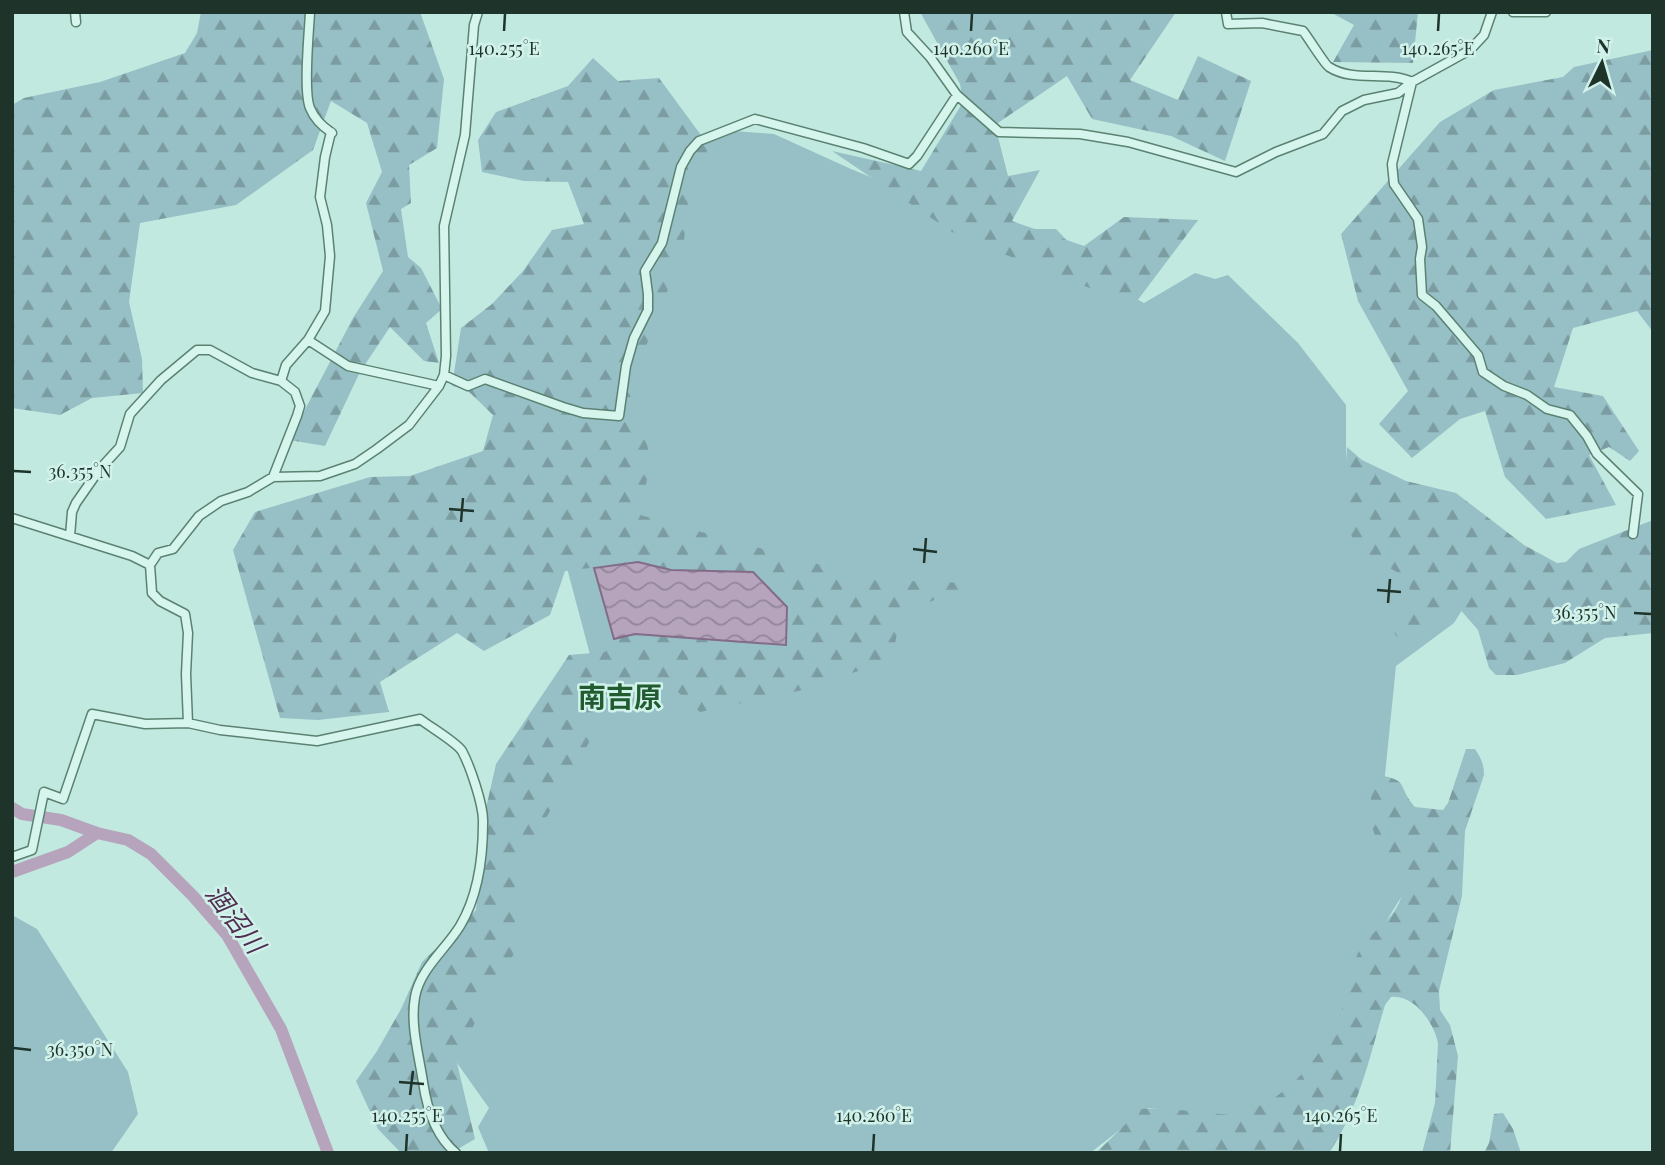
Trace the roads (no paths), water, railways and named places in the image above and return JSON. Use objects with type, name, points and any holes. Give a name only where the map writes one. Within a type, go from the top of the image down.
[{"type":"street","points":[[281,381],[286,365],[308,340],[325,311],[329,282],[328,236],[320,197],[325,157],[332,132],[322,126],[309,107],[310,12]]},
{"type":"street","points":[[188,723],[188,633],[185,614],[160,601],[152,593],[150,565],[158,553],[173,549],[199,516],[221,501],[248,492],[273,477],[320,476],[355,464],[409,425],[439,386],[444,375],[444,226],[465,135],[474,25],[478,12]]},
{"type":"street","points":[[904,12],[907,32],[930,57],[957,95],[999,132],[1080,134],[1128,142],[1236,172],[1276,152],[1323,134],[1342,111],[1379,96],[1398,93],[1412,82],[1470,50],[1484,35],[1492,12]]},
{"type":"street","points":[[1226,12],[1228,24],[1262,23],[1303,31],[1329,68],[1351,75],[1399,76],[1412,82]]},
{"type":"street","points":[[1513,12],[1546,12]]},
{"type":"street","points":[[1412,82],[1392,163],[1394,184],[1418,219],[1422,247],[1422,295],[1436,306],[1478,355],[1483,372],[1504,386],[1527,395],[1547,409],[1570,415],[1597,454],[1638,494],[1633,534]]},
{"type":"street","points":[[444,375],[468,386],[485,379],[573,410],[619,416],[626,366],[634,338],[648,310],[649,294],[645,271],[662,243],[681,167],[699,141],[754,119],[909,164],[923,148],[957,95]]},
{"type":"street","points":[[308,340],[348,366],[439,386]]},
{"type":"street","points":[[70,536],[72,512],[76,503],[99,470],[120,447],[130,414],[161,380],[197,350],[210,350],[252,373],[281,381],[295,392],[300,405],[298,416],[273,477]]},
{"type":"street","points":[[12,518],[132,556],[150,565]]},
{"type":"street","points":[[12,857],[32,850],[44,792],[63,799],[92,714],[145,724],[188,723],[220,730],[317,741],[420,719],[461,749],[484,820],[477,885],[467,914],[451,941],[435,958],[420,981],[415,998],[417,1050],[426,1100],[441,1140],[456,1153]]},
{"type":"water","points":[[638,562],[671,570],[753,572],[787,607],[786,645],[635,634],[614,639],[594,568]]},
{"type":"waterway","name":"涸沼川","points":[[12,808],[22,814],[61,820],[97,833],[128,840],[151,854],[193,896],[227,935],[281,1029],[328,1153]]},
{"type":"waterway","points":[[12,872],[68,852],[97,833]]},
{"type":"district","name":"南吉原","points":[[620,695]]}]
